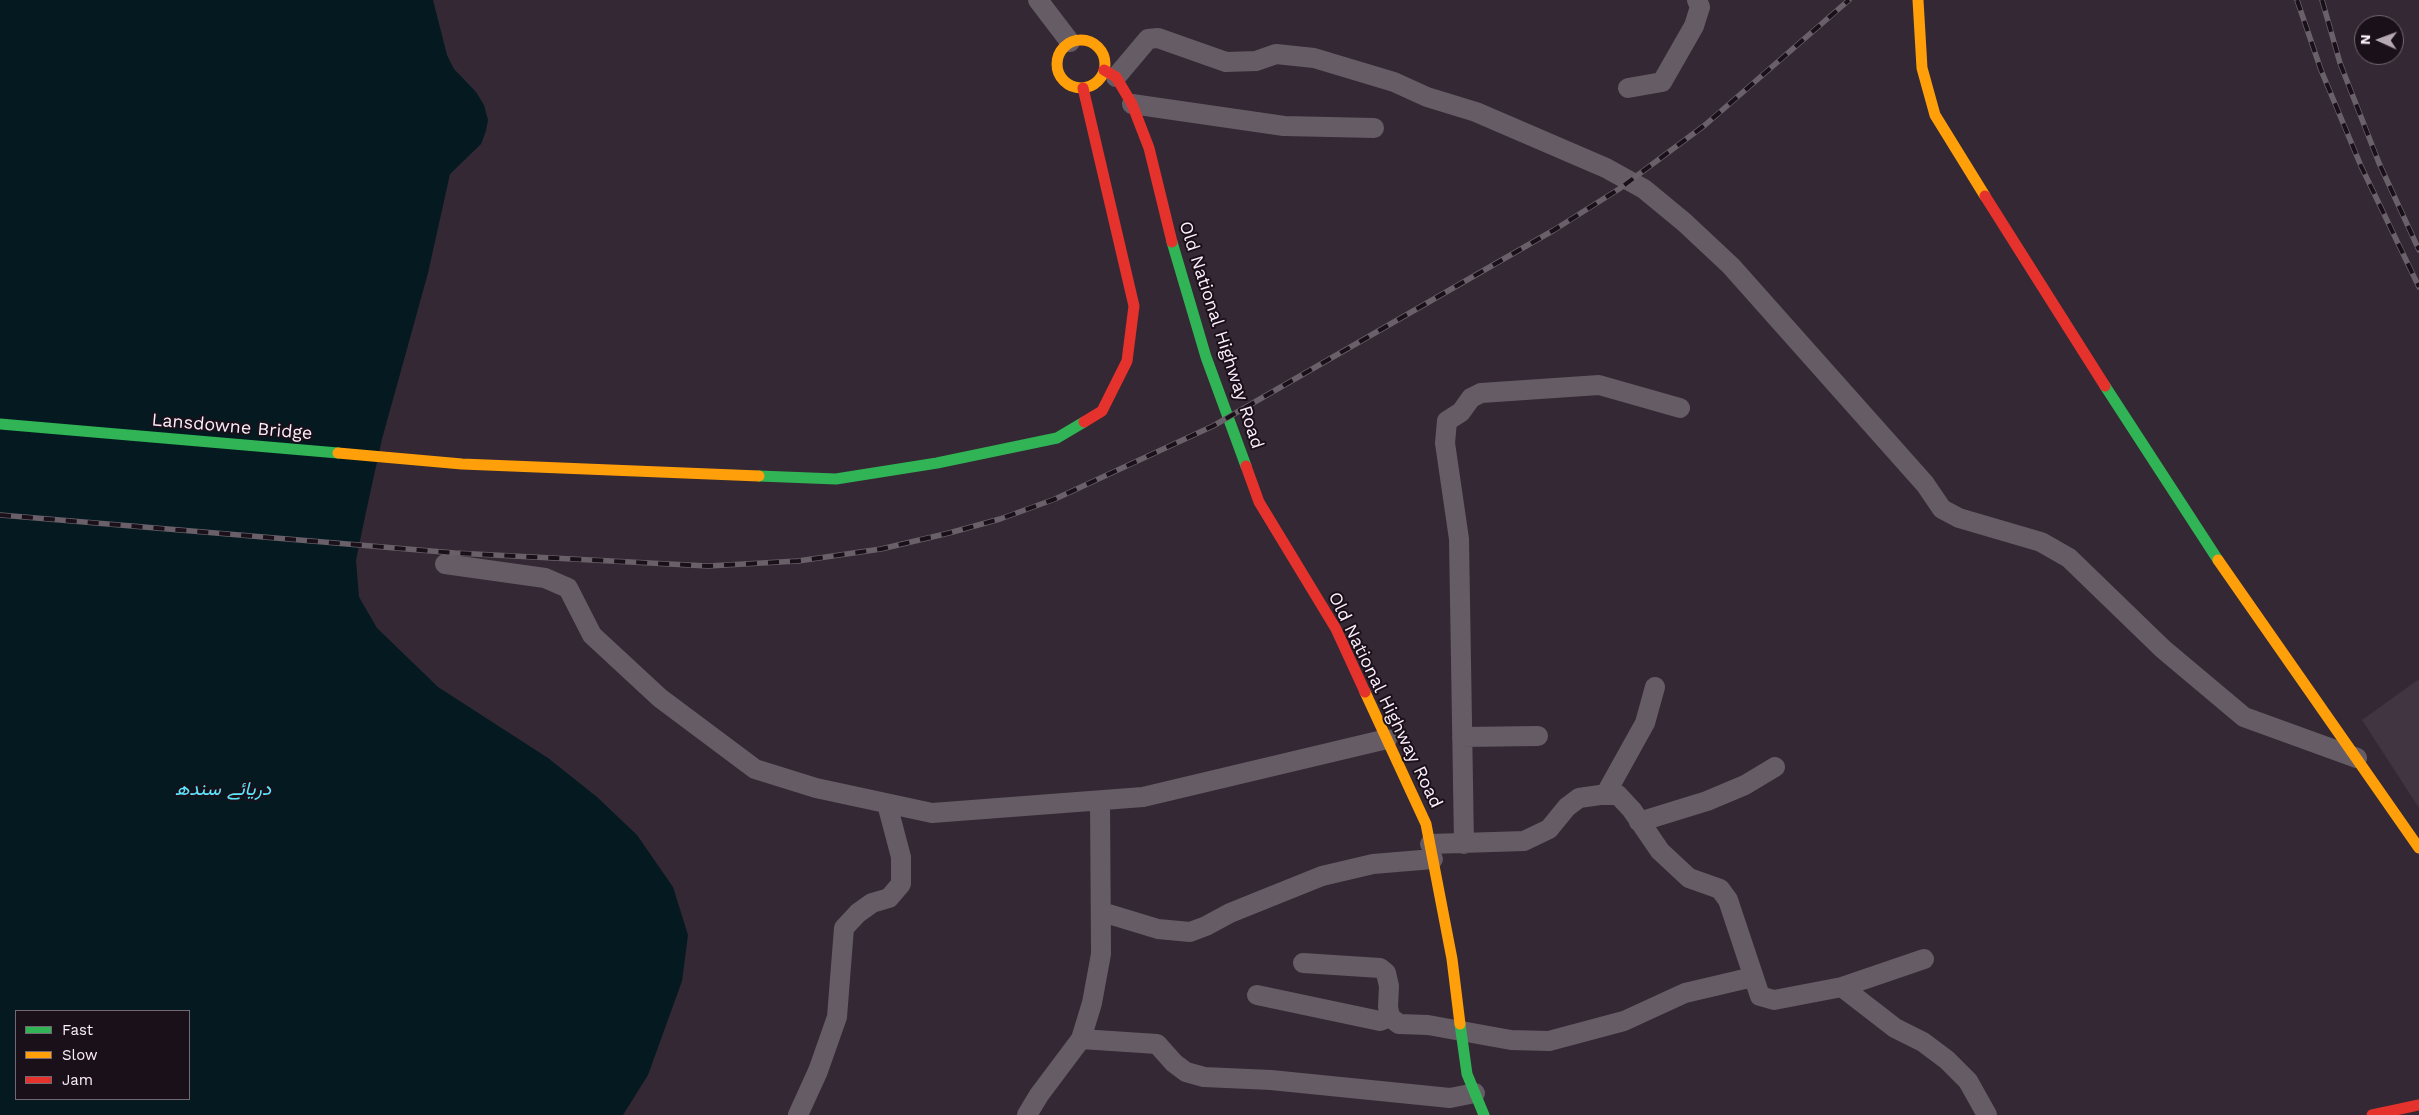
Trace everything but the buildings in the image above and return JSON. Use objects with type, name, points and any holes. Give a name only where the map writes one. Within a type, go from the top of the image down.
[{"type":"main road","points":[[1918,0],[1922,68],[1935,115],[2035,278],[2209,546],[2419,848]]},
{"type":"main road","points":[[1085,40],[1093,43],[1103,55],[1110,74],[1092,86],[1083,88],[1074,88],[1065,83],[1059,76],[1056,66],[1057,57],[1062,48],[1070,42],[1085,40]]},
{"type":"main road","name":"Old National Highway Road","points":[[1110,74],[1132,104],[1150,148],[1165,220],[1206,357],[1259,502],[1336,628],[1426,824],[1452,959],[1467,1074],[1484,1115]]},
{"type":"main road","name":"Lansdowne Bridge","points":[[0,424],[462,464],[836,479],[937,463],[1057,438],[1102,410],[1127,361],[1134,306],[1083,88]]},
{"type":"main road","points":[[2372,1115],[2418,1104]]},
{"type":"street","points":[[1038,0],[1070,42]]},
{"type":"street","points":[[1628,88],[1662,82],[1694,26],[1700,7],[1697,0]]},
{"type":"street","points":[[1110,74],[1148,39],[1158,38],[1226,62],[1256,60],[1276,54],[1314,58],[1394,82],[1427,98],[1476,112],[1606,168],[1644,189],[1684,222],[1731,266],[1926,484],[1942,509],[1959,518],[2041,542],[2068,558],[2163,649],[2244,717],[2357,758]]},
{"type":"street","points":[[1132,104],[1284,126],[1374,128]]},
{"type":"street","points":[[1464,844],[1459,539],[1446,450],[1446,421],[1461,412],[1471,398],[1481,393],[1599,385],[1680,408]]},
{"type":"street","points":[[445,564],[545,578],[558,582],[568,588],[592,635],[660,698],[755,769],[816,788],[932,813],[1143,798],[1387,739]]},
{"type":"street","points":[[1606,795],[1645,723],[1655,686]]},
{"type":"street","points":[[1462,737],[1538,736]]},
{"type":"street","points":[[1639,822],[1707,801],[1745,785],[1774,766]]},
{"type":"street","points":[[1102,912],[1158,929],[1190,932],[1206,926],[1230,912],[1322,876],[1464,844],[1524,842],[1549,829],[1567,807],[1579,798],[1618,795],[1660,850],[1689,878],[1720,889],[1728,900],[1760,996],[1774,1000],[1842,987],[1924,959]]},
{"type":"street","points":[[1027,1115],[1039,1095],[1081,1039],[1092,1003],[1102,954],[1100,801]]},
{"type":"street","points":[[798,1115],[818,1071],[837,1017],[844,928],[858,912],[872,903],[888,898],[901,884],[901,857],[887,804]]},
{"type":"street","points":[[1303,963],[1380,968],[1386,973],[1390,1017],[1399,1024],[1428,1025],[1461,1033],[1511,1040],[1549,1041],[1624,1021],[1685,993],[1753,977]]},
{"type":"street","points":[[1842,987],[1896,1028],[1923,1042],[1947,1060],[1968,1081],[1987,1115]]},
{"type":"street","points":[[1257,995],[1380,1021],[1390,1017]]},
{"type":"street","points":[[1081,1039],[1157,1044],[1174,1063],[1186,1072],[1204,1077],[1271,1080],[1450,1098],[1475,1093]]},
{"type":"shaded area","points":[[2419,679],[2419,808],[2362,720]]},
{"type":"water","name":"دریائے سندھ","points":[[0,0],[433,0],[447,55],[454,69],[476,92],[484,105],[488,120],[481,144],[450,174],[428,273],[382,439],[366,512],[356,560],[359,597],[377,628],[438,687],[548,758],[597,797],[637,835],[673,887],[688,935],[682,981],[648,1075],[623,1115],[0,1115]]},
{"type":"railway","points":[[0,515],[455,553],[708,566],[798,561],[881,549],[1000,519],[1055,499],[1213,426],[1554,230],[1619,189],[1705,125],[1849,0]]},
{"type":"railway","points":[[2297,0],[2321,70],[2361,166],[2419,287]]},
{"type":"railway","points":[[2322,0],[2340,63],[2379,163],[2419,250]]},
{"type":"traffic: fast","points":[[1172,242],[1206,357],[1246,466]]},
{"type":"traffic: fast","points":[[2105,386],[2218,560]]},
{"type":"traffic: fast","points":[[759,476],[836,479],[937,463],[1057,438],[1084,422]]},
{"type":"traffic: fast","points":[[0,424],[338,453]]},
{"type":"traffic: fast","points":[[1460,1024],[1467,1074],[1484,1115]]},
{"type":"traffic: slow","points":[[1918,0],[1922,68],[1935,115],[1985,196]]},
{"type":"traffic: slow","points":[[1076,40],[1086,40],[1098,47],[1105,59],[1105,64],[1105,69],[1098,81],[1086,88],[1076,88],[1068,84],[1061,77],[1057,69],[1057,59],[1061,51],[1068,44],[1076,40]]},
{"type":"traffic: slow","points":[[338,453],[462,464],[759,476]]},
{"type":"traffic: slow","points":[[2218,560],[2419,848]]},
{"type":"traffic: slow","points":[[1365,692],[1426,824],[1452,959],[1460,1024]]},
{"type":"traffic: jam","points":[[1104,70],[1116,77],[1132,104],[1149,148],[1172,242]]},
{"type":"traffic: jam","points":[[1083,88],[1134,306],[1127,361],[1102,411],[1084,422]]},
{"type":"traffic: jam","points":[[1985,196],[2105,386]]},
{"type":"traffic: jam","points":[[1246,466],[1259,502],[1336,629],[1365,692]]},
{"type":"traffic: jam","points":[[2372,1115],[2419,1105]]}]
